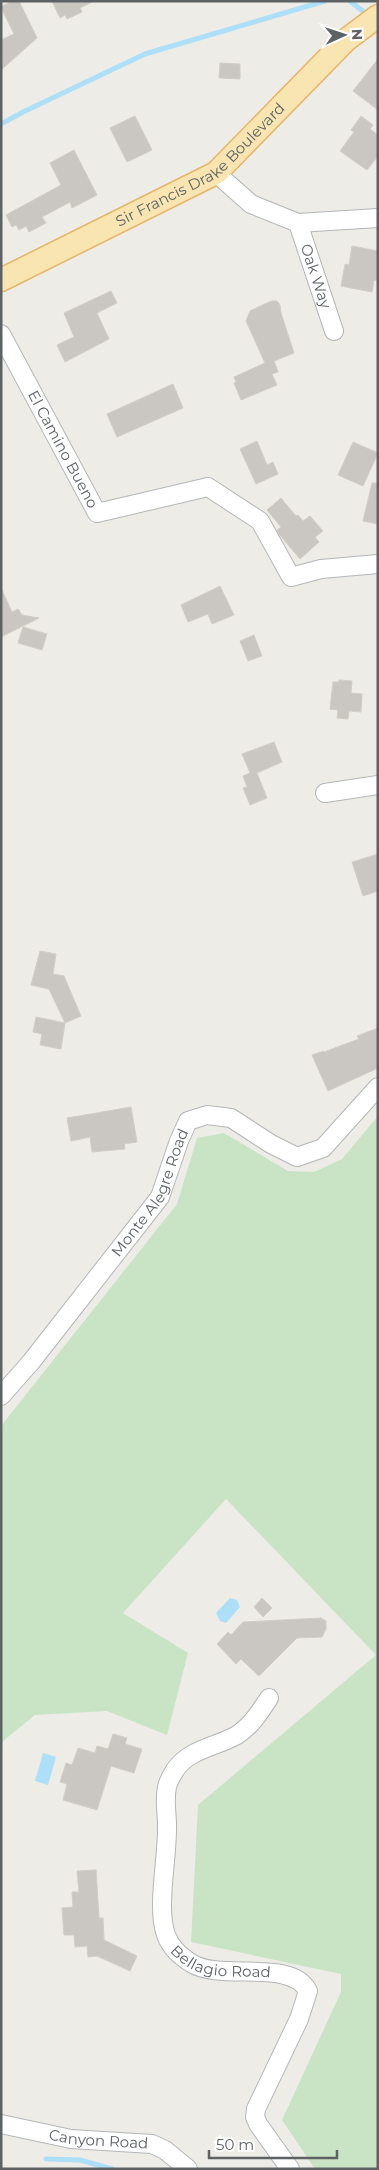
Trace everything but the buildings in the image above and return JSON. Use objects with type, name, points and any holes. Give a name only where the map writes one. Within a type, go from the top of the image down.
[{"type":"main road","name":"Sir Francis Drake Boulevard","points":[[1,280],[216,173],[346,40],[378,16]]},
{"type":"street","points":[[216,173],[251,204],[298,222],[378,218]]},
{"type":"street","name":"Oak Way","points":[[298,222],[334,331]]},
{"type":"street","name":"El Camino Bueno","points":[[1,334],[97,513],[208,487],[260,521],[291,577],[321,569],[378,564]]},
{"type":"street","points":[[325,793],[378,785]]},
{"type":"street","name":"Monte Alegre Road","points":[[1,1396],[31,1362],[160,1197],[179,1141],[188,1121],[207,1115],[231,1118],[271,1144],[297,1157],[324,1148],[378,1087]]},
{"type":"street","name":"Bellagio Road","points":[[269,1698],[247,1727],[236,1735],[196,1752],[185,1759],[175,1769],[167,1785],[165,1805],[167,1825],[162,1915],[165,1934],[172,1948],[192,1964],[209,1970],[281,1974],[297,1979],[305,1985],[308,1991],[299,2019],[256,2108],[255,2117],[290,2169]]},
{"type":"street","name":"Canyon Road","points":[[1,2124],[71,2139],[152,2144],[165,2150],[188,2169]]},
{"type":"green space","points":[[378,1116],[378,2169],[315,2169],[282,2120],[341,1992],[341,1974],[191,1942],[198,1805],[376,1655],[226,1499],[123,1613],[188,1653],[167,1735],[107,1711],[35,1715],[3,1741],[1,1753],[1,1426],[177,1204],[197,1138],[224,1133],[288,1171],[314,1172],[342,1159]]},
{"type":"water","points":[[230,1598],[237,1600],[240,1607],[226,1623],[220,1621],[216,1613]]},
{"type":"water","points":[[43,1753],[56,1757],[48,1785],[35,1781]]},
{"type":"waterway","points":[[1,124],[145,54],[325,1]]},
{"type":"waterway","points":[[350,1],[369,16]]},
{"type":"waterway","points":[[46,2159],[80,2160],[112,2169]]}]
